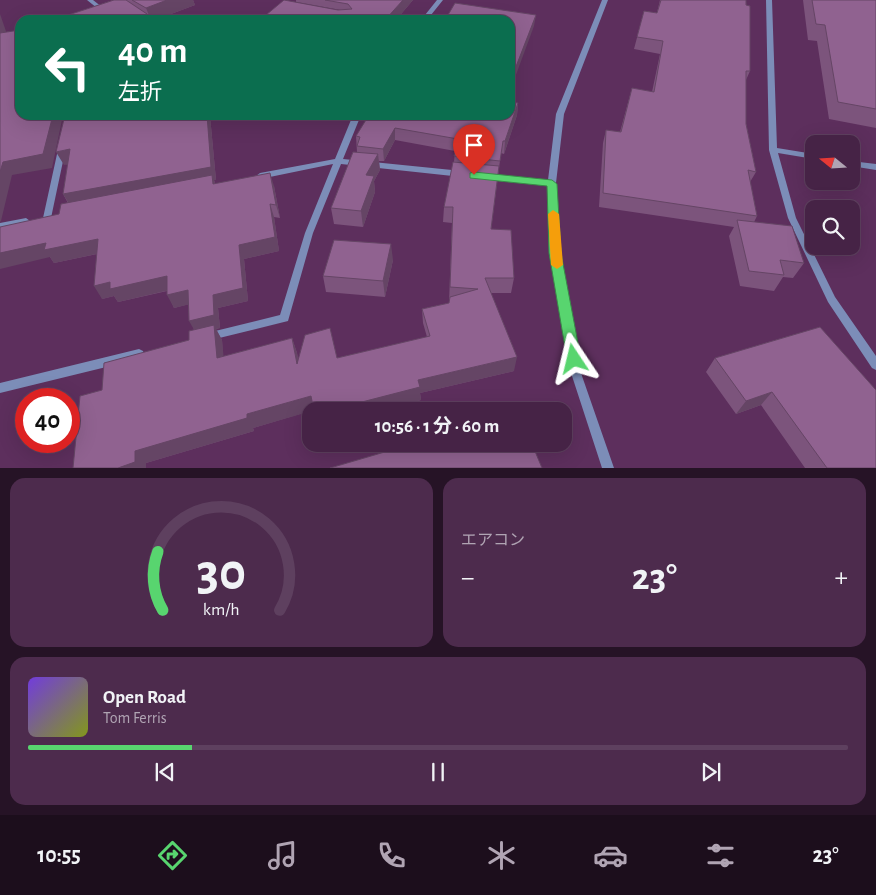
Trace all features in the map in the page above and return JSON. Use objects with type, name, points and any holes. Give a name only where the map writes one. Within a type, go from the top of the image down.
[{"type":"street","points":[[90,0],[104,11]]},
{"type":"street","points":[[428,15],[440,0]]},
{"type":"street","points":[[605,0],[560,114],[552,184],[555,253],[577,376],[608,468]]},
{"type":"street","points":[[769,0],[773,150],[792,218],[831,299],[876,365]]},
{"type":"street","points":[[97,13],[111,8]]},
{"type":"street","points":[[199,339],[284,318],[308,233],[355,120]]},
{"type":"street","points":[[47,218],[65,134]]},
{"type":"street","points":[[773,150],[805,155]]},
{"type":"street","points":[[250,178],[338,161],[474,175]]},
{"type":"street","points":[[860,164],[876,167]]},
{"type":"street","points":[[483,176],[552,184]]},
{"type":"street","points":[[0,226],[57,216]]},
{"type":"street","points":[[0,388],[151,350]]},
{"type":"building","points":[[114,0],[126,0],[147,14],[144,15],[68,15]]},
{"type":"building","points":[[132,0],[167,0],[146,8]]},
{"type":"building","points":[[284,0],[338,10],[352,9],[348,4],[325,0],[403,0],[390,15],[266,15]]},
{"type":"building","points":[[661,0],[746,0],[746,5],[750,6],[750,71],[746,71],[746,124],[756,172],[748,170],[757,216],[603,193],[606,130],[621,132],[632,88],[654,92],[663,41],[637,37],[644,11],[657,13]]},
{"type":"building","points":[[812,0],[876,0],[876,109],[838,102],[825,25],[816,24]]},
{"type":"building","points":[[455,3],[536,15],[515,69],[515,15],[448,15]]},
{"type":"building","points":[[15,31],[15,120],[52,120],[43,154],[3,162],[0,172],[0,33]]},
{"type":"building","points":[[64,120],[207,120],[211,167],[63,194],[70,149],[56,152]]},
{"type":"building","points":[[366,120],[512,120],[505,141],[503,141],[500,161],[454,156],[458,139],[395,128],[383,149],[357,146],[360,137],[356,136]]},
{"type":"building","points":[[353,152],[378,154],[366,175],[374,176],[361,211],[331,208]]},
{"type":"building","points":[[453,162],[499,166],[491,229],[511,230],[514,278],[485,278],[517,357],[418,380],[420,387],[362,402],[312,402],[311,396],[247,414],[247,418],[135,451],[135,462],[118,468],[73,468],[74,453],[80,453],[80,396],[102,390],[104,363],[189,340],[189,331],[214,325],[217,358],[292,338],[297,364],[305,335],[330,328],[337,358],[430,336],[422,309],[449,303],[450,297],[478,289],[450,287],[453,207],[444,207]]},
{"type":"building","points":[[270,173],[276,205],[270,204],[275,237],[239,245],[243,288],[213,295],[214,315],[189,321],[188,290],[167,295],[167,276],[110,289],[110,282],[94,286],[98,239],[44,250],[46,243],[0,253],[0,227],[59,214],[61,204],[212,175],[213,184]]},
{"type":"building","points":[[737,220],[792,226],[804,263],[780,260],[784,275],[749,271]]},
{"type":"building","points":[[334,240],[391,244],[383,281],[323,276]]},
{"type":"building","points":[[820,327],[876,390],[876,468],[827,468],[772,392],[746,401],[715,358]]},
{"type":"building","points":[[385,452],[535,452],[542,468],[330,468]]},
{"type":"slow traffic","points":[[553,214],[557,265]]},
{"type":"route","points":[[474,175],[552,184],[555,253],[574,359]]}]
